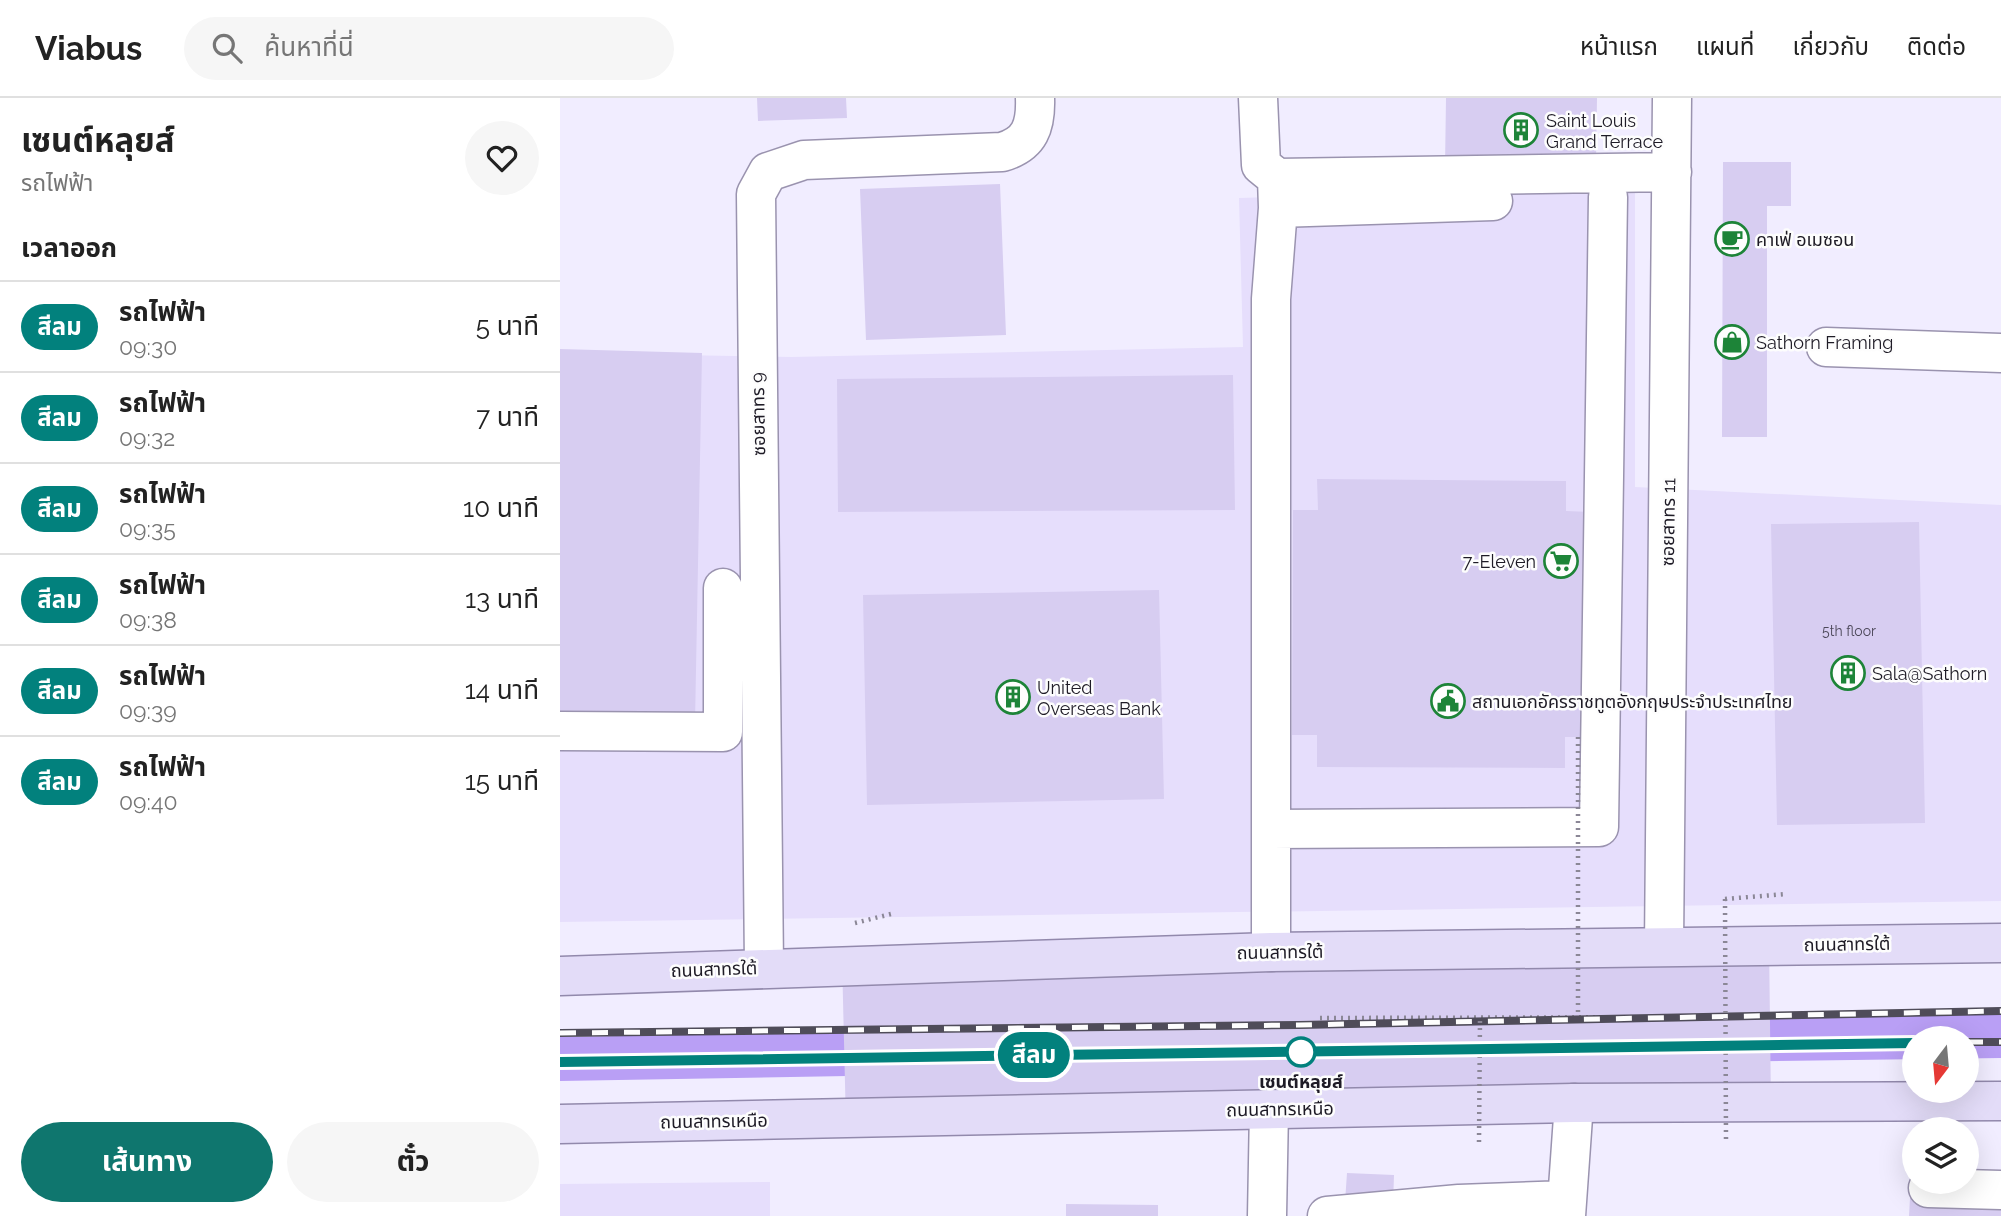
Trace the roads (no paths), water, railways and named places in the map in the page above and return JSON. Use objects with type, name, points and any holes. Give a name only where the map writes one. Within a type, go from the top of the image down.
[{"type":"main road","name":"ถนนสาทรใต้","points":[[560,976],[764,967],[1271,952],[2001,943]]},
{"type":"main road","name":"ถนนสาทรเหนือ","points":[[560,1124],[1574,1103],[2001,1101]]},
{"type":"street","name":"ซอยสาทร 9","points":[[764,967],[756,194],[768,172],[804,160],[1002,152],[1019,147],[1033,126],[1035,98]]},
{"type":"street","points":[[1258,98],[1261,165],[1277,193],[1271,299],[1271,952]]},
{"type":"street","name":"ซอยสาทร 11","points":[[1664,946],[1672,98]]},
{"type":"street","points":[[1277,193],[1671,183]]},
{"type":"street","points":[[1277,193],[1608,197],[1671,183]]},
{"type":"street","points":[[1271,830],[1599,827],[1608,197]]},
{"type":"street","points":[[1826,347],[2001,353]]},
{"type":"street","points":[[560,731],[723,732],[723,588]]},
{"type":"street","points":[[1326,1216],[1567,1208],[1574,1103]]},
{"type":"street","points":[[1267,1216],[1269,1109]]},
{"type":"street","points":[[1979,1189],[2001,1190]]},
{"type":"waterway","points":[[1710,1040],[2001,1036]]},
{"type":"waterway","points":[[560,1059],[905,1053]]},
{"type":"railway","points":[[560,1033],[1299,1025],[2001,1011]]},
{"type":"railway","points":[[1979,1042],[2001,1042]]},
{"type":"railway","points":[[560,1062],[1902,1043]]},
{"type":"metro line","name":"สีลม","points":[[560,1062],[1902,1043]]},
{"type":"place","name":"Saint Louis Grand Terrace","points":[[1521,130]]},
{"type":"place","name":"คาเฟ่ อเมซอน","points":[[1732,239]]},
{"type":"place","name":"Sathorn Framing","points":[[1732,342]]},
{"type":"place","name":"7-Eleven","points":[[1561,561]]},
{"type":"place","name":"Sala@Sathorn","points":[[1848,673]]},
{"type":"place","name":"United Overseas Bank","points":[[1013,697]]},
{"type":"place","name":"สถานเอกอัครราชทูตอังกฤษประจำประเทศไทย","points":[[1448,701]]},
{"type":"place","name":"เซนต์หลุยส์","points":[[1301,1052]]}]
